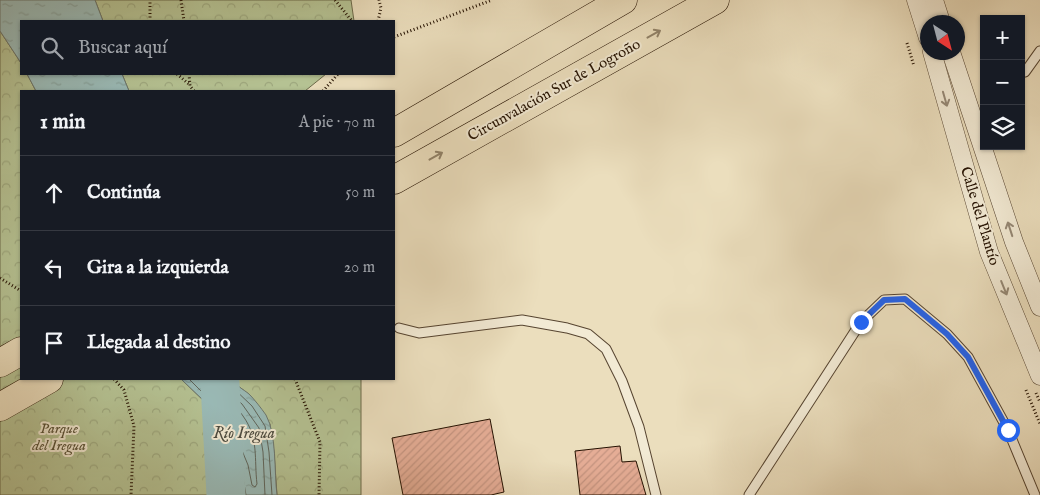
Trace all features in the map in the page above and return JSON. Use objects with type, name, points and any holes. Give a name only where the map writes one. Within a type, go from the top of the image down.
[{"type":"highway","points":[[395,133],[606,0]]},
{"type":"highway","points":[[417,119],[623,0]]},
{"type":"highway","name":"Circunvalación Sur de Logroño","points":[[395,179],[713,3]]},
{"type":"highway","points":[[0,363],[20,352]]},
{"type":"highway","points":[[0,407],[47,380]]},
{"type":"street","points":[[916,0],[921,15]]},
{"type":"street","points":[[934,0],[939,15]]},
{"type":"street","name":"Calle del Plantío","points":[[934,60],[989,252],[1040,376]]},
{"type":"street","name":"Calle del Plantío","points":[[954,60],[1014,242],[1040,307]]},
{"type":"lane","points":[[1025,72],[1040,51]]},
{"type":"lane","points":[[749,495],[861,322],[884,300],[905,299],[947,334],[968,357],[1008,430],[1035,495]]},
{"type":"lane","points":[[398,328],[419,333],[522,320],[567,328],[588,334],[606,349],[622,381],[639,427],[656,495]]},
{"type":"path","points":[[150,0],[150,20]]},
{"type":"path","points":[[181,0],[184,20]]},
{"type":"path","points":[[335,0],[351,20]]},
{"type":"path","points":[[378,20],[381,8],[379,0]]},
{"type":"path","points":[[395,37],[492,0]]},
{"type":"path","points":[[178,75],[193,90]]},
{"type":"path","points":[[189,75],[190,86]]},
{"type":"path","points":[[324,90],[337,75]]},
{"type":"path","points":[[0,278],[20,290]]},
{"type":"path","points":[[115,380],[124,390],[134,426],[132,495]]},
{"type":"path","points":[[295,380],[320,442],[319,495]]},
{"type":"green space","points":[[95,0],[351,0],[354,20],[103,20]]},
{"type":"green space","name":"Parque del Iregua","points":[[0,31],[20,61],[20,75],[28,75],[35,90],[20,90],[20,380],[182,380],[204,401],[230,471],[235,495],[0,495]]},
{"type":"green space","points":[[122,75],[325,75],[306,90],[129,90]]},
{"type":"green space","points":[[233,380],[361,380],[361,495],[277,495],[270,424],[250,395]]},
{"type":"water","points":[[0,0],[95,0],[103,20],[20,20],[20,61],[0,31]]},
{"type":"water","points":[[28,75],[122,75],[129,90],[35,90]]},
{"type":"water","name":"Río Iregua","points":[[182,380],[233,380],[256,401],[270,423],[277,495],[235,495],[230,471],[204,401]]},
{"type":"building","points":[[490,419],[504,492],[491,495],[403,495],[392,438]]},
{"type":"building","points":[[620,446],[622,462],[636,461],[646,495],[580,495],[575,451]]},
{"type":"waterway","name":"Río Iregua","points":[[218,380],[226,495]]},
{"type":"route","points":[[861,322],[884,300],[905,299],[947,334],[968,357],[1008,430]]}]
